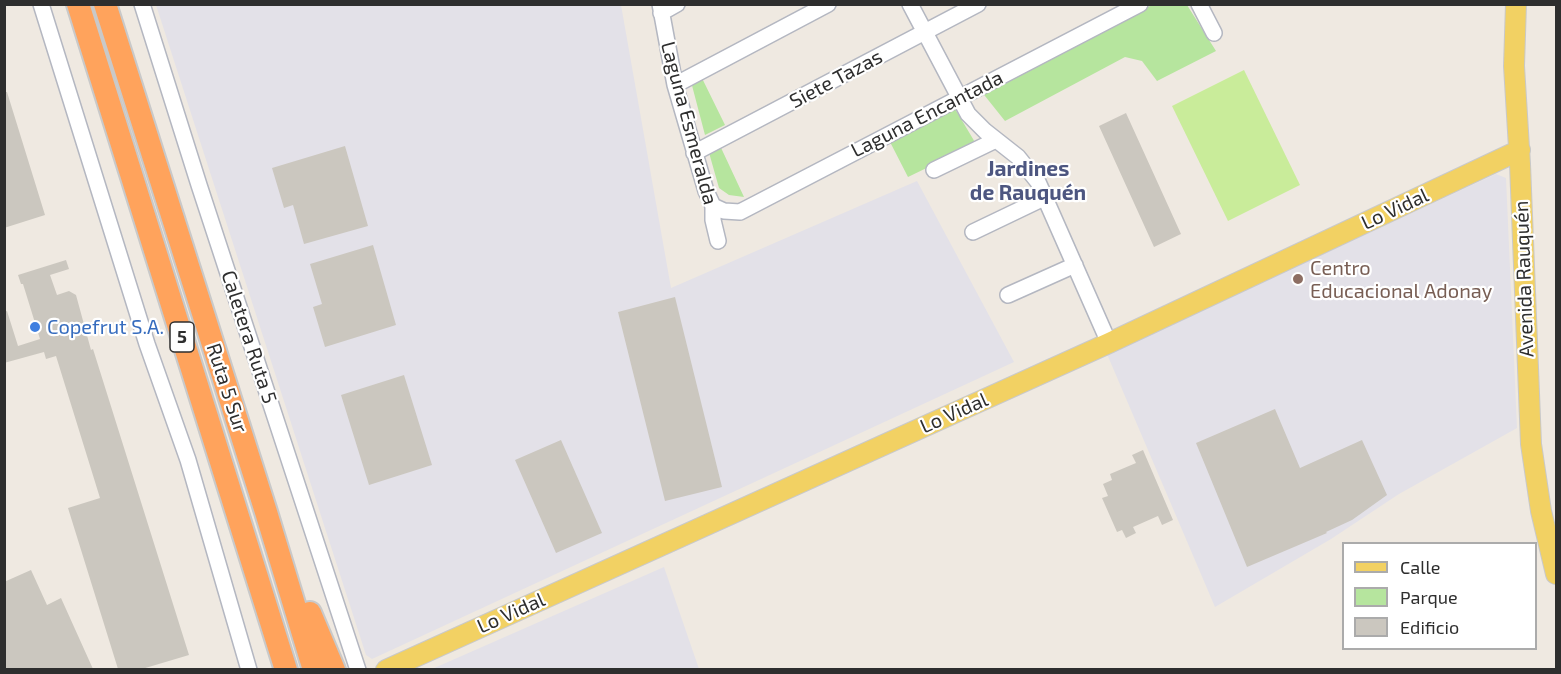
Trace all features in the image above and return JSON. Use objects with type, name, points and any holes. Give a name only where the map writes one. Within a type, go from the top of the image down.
[{"type":"highway","name":"Ruta 5 Sur","points":[[78,4],[286,669]]},
{"type":"highway","name":"Ruta 5 Sur","points":[[105,4],[314,669]]},
{"type":"highway","points":[[266,512],[334,669]]},
{"type":"main road","name":"Avenida Rauquén","points":[[1516,4],[1514,66],[1520,150],[1531,444],[1541,511],[1557,574]]},
{"type":"main road","name":"Lo Vidal","points":[[386,669],[1109,343],[1520,150]]},
{"type":"street","points":[[41,4],[147,344],[188,460],[249,669]]},
{"type":"street","name":"Caletera Ruta 5","points":[[142,4],[358,669]]},
{"type":"street","points":[[661,9],[677,4]]},
{"type":"street","points":[[675,85],[828,4]]},
{"type":"street","points":[[910,4],[958,97],[976,123],[1026,164],[1038,182],[1109,343]]},
{"type":"street","name":"Siete Tazas","points":[[694,153],[978,4]]},
{"type":"street","name":"Laguna Encantada","points":[[713,206],[724,212],[740,212],[1140,4]]},
{"type":"street","points":[[1199,4],[1214,33]]},
{"type":"street","name":"Laguna Esmeralda","points":[[661,9],[675,85],[694,153],[713,206],[713,220],[718,241]]},
{"type":"street","points":[[934,170],[996,140]]},
{"type":"street","points":[[973,232],[1046,197]]},
{"type":"street","points":[[1008,295],[1075,265]]},
{"type":"shaded area","points":[[156,5],[621,5],[671,288],[917,181],[1014,362],[372,659],[366,655]]},
{"type":"shaded area","points":[[1496,174],[1506,178],[1517,428],[1399,494],[1331,539],[1215,607],[1107,354]]},
{"type":"shaded area","points":[[664,567],[699,669],[432,669]]},
{"type":"green space","points":[[1152,5],[1187,5],[1216,51],[1157,81],[1142,61],[1125,57],[1005,121],[981,91]]},
{"type":"green space","points":[[698,70],[725,125],[705,135],[689,74]]},
{"type":"green space","points":[[1244,70],[1300,185],[1228,221],[1172,106]]},
{"type":"green space","points":[[954,107],[976,144],[908,177],[889,140]]},
{"type":"green space","points":[[716,137],[744,197],[729,195],[719,188],[706,142]]},
{"type":"building","points":[[4,92],[7,92],[45,215],[4,228]]},
{"type":"building","points":[[1126,113],[1181,234],[1154,247],[1099,126]]},
{"type":"building","points":[[345,146],[368,226],[304,244],[293,205],[284,208],[272,168]]},
{"type":"building","points":[[373,245],[396,325],[325,347],[313,307],[322,304],[310,264]]},
{"type":"building","points":[[66,260],[69,269],[50,275],[57,295],[69,291],[76,295],[91,350],[93,349],[189,655],[142,669],[118,669],[68,508],[100,498],[56,356],[46,359],[44,352],[4,363],[4,312],[7,311],[18,346],[40,339],[23,284],[18,275]]},
{"type":"building","points":[[675,297],[722,487],[665,501],[618,312]]},
{"type":"building","points":[[404,375],[432,465],[369,485],[341,395]]},
{"type":"building","points":[[1275,409],[1300,468],[1362,440],[1387,495],[1352,520],[1327,533],[1247,567],[1196,443]]},
{"type":"building","points":[[561,440],[602,533],[556,553],[515,460]]},
{"type":"building","points":[[1143,450],[1173,520],[1162,525],[1158,516],[1133,527],[1136,533],[1126,538],[1122,530],[1117,532],[1102,498],[1108,496],[1103,484],[1112,480],[1110,474],[1136,463],[1132,455]]},
{"type":"building","points":[[31,570],[47,605],[61,598],[93,669],[4,669],[4,582]]},
{"type":"place","name":"Centro Educacional Adonay","points":[[1298,279]]},
{"type":"place","name":"Copefrut S.A.","points":[[35,327]]},
{"type":"district","name":"Jardines de Rauquén","points":[[1028,181]]}]
